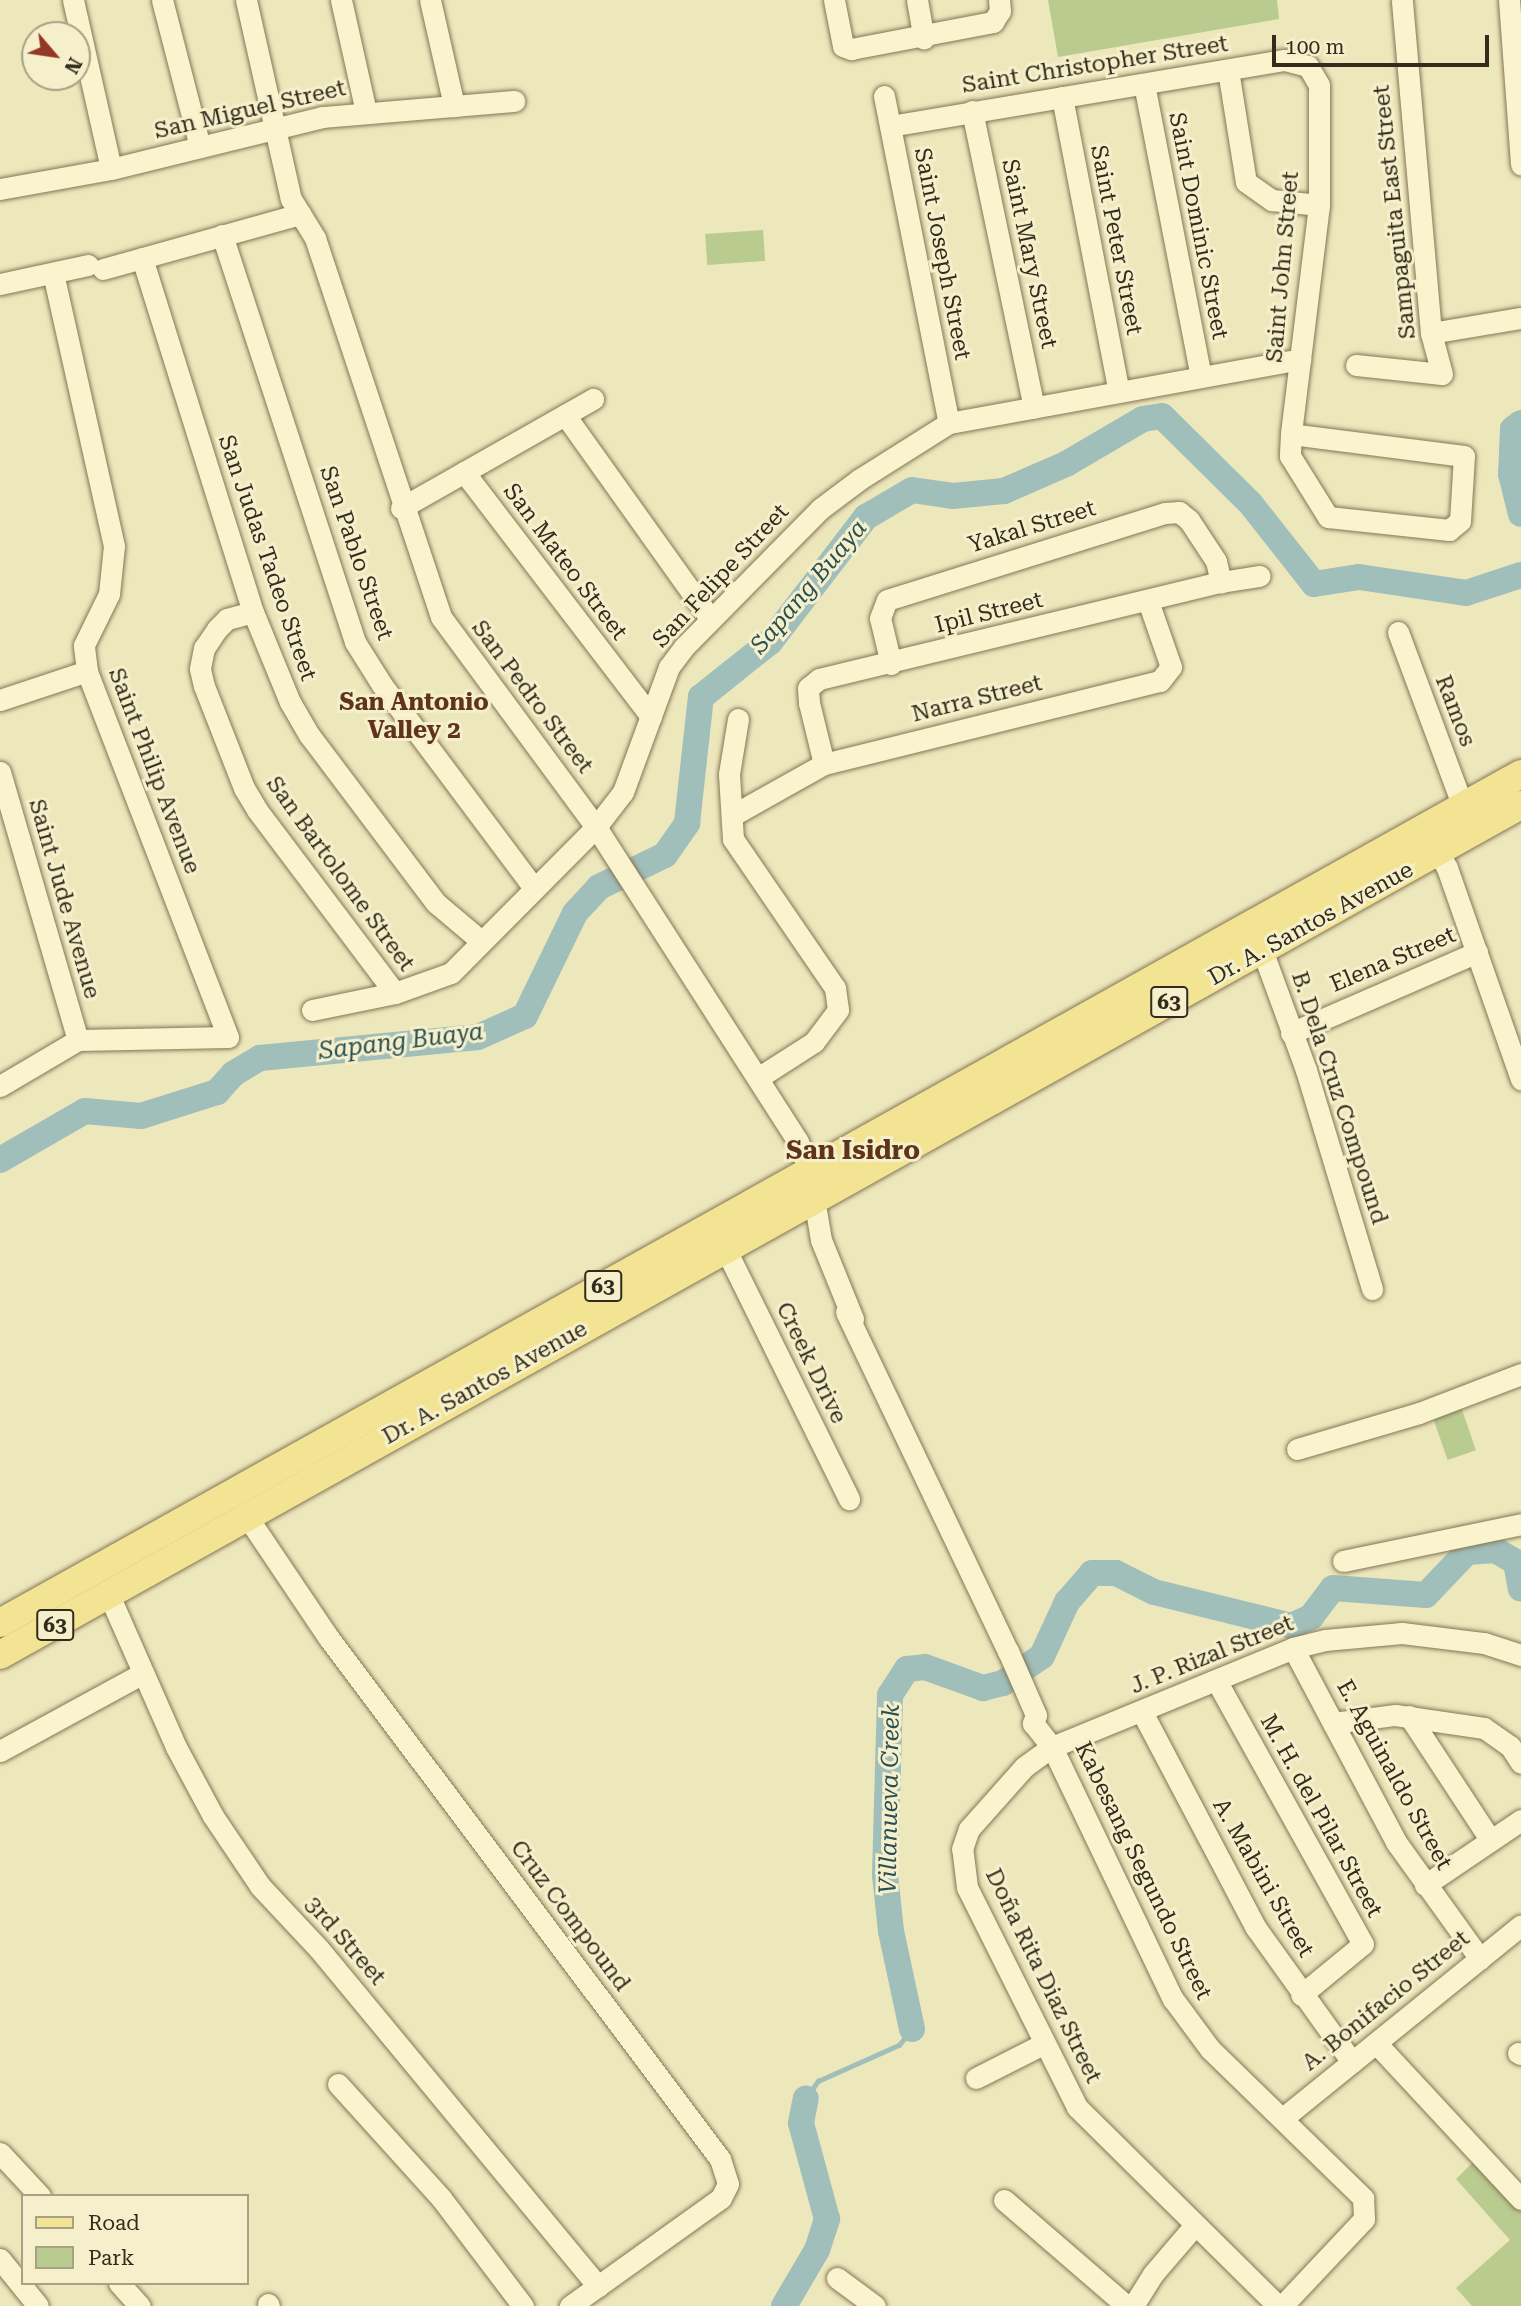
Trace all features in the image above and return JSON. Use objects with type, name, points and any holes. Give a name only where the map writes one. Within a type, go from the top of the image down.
[{"type":"main road","name":"Dr. A. Santos Avenue","points":[[0,1655],[109,1595],[230,1515],[1521,774]]},
{"type":"main road","name":"Dr. A. Santos Avenue","points":[[0,1623],[230,1515],[726,1250],[812,1183],[1263,951],[1521,805]]},
{"type":"street","points":[[73,0],[111,169]]},
{"type":"street","points":[[162,0],[200,147]]},
{"type":"street","name":"San Pedro Street","points":[[246,0],[291,199],[315,239],[401,508],[441,617],[596,827],[634,883],[798,1142],[812,1183]]},
{"type":"street","points":[[341,0],[366,112]]},
{"type":"street","points":[[430,0],[454,106]]},
{"type":"street","points":[[834,0],[847,49],[924,38],[998,9]]},
{"type":"street","points":[[917,0],[924,38]]},
{"type":"street","name":"Sampaguita East Street","points":[[1356,365],[1442,374],[1431,333],[1402,0]]},
{"type":"street","points":[[1509,0],[1521,165]]},
{"type":"street","name":"Saint Christopher Street","points":[[890,126],[1285,60],[1308,66]]},
{"type":"street","name":"Saint John Street","points":[[1291,434],[1464,456],[1460,521],[1450,530],[1328,517],[1290,456],[1291,434],[1319,205],[1319,85],[1308,66]]},
{"type":"street","points":[[1228,70],[1246,182],[1272,200],[1319,205]]},
{"type":"street","name":"Saint Dominic Street","points":[[1144,84],[1201,377]]},
{"type":"street","name":"Saint Joseph Street","points":[[884,96],[949,423]]},
{"type":"street","name":"Saint Peter Street","points":[[1062,97],[1119,392]]},
{"type":"street","name":"San Miguel Street","points":[[0,189],[111,169],[276,127],[366,112],[514,101]]},
{"type":"street","name":"Saint Mary Street","points":[[972,111],[1034,408]]},
{"type":"street","points":[[0,284],[142,258],[300,214]]},
{"type":"street","name":"San Pablo Street","points":[[222,235],[355,642],[382,685],[533,887]]},
{"type":"street","name":"San Judas Tadeo Street","points":[[142,258],[253,612],[273,666],[310,736],[436,903],[480,940]]},
{"type":"street","name":"Saint Philip Avenue","points":[[52,274],[114,547],[109,594],[84,645],[88,671],[228,1037],[78,1041]]},
{"type":"street","points":[[1431,333],[1521,318]]},
{"type":"street","name":"San Felipe Street","points":[[312,1010],[395,993],[451,973],[480,940],[596,827],[623,792],[669,667],[710,618],[834,496],[949,423],[1300,359]]},
{"type":"street","points":[[401,508],[593,399]]},
{"type":"street","points":[[565,415],[710,618]]},
{"type":"street","name":"San Mateo Street","points":[[464,472],[651,717]]},
{"type":"street","name":"Yakal Street","points":[[891,664],[880,618],[887,600],[1165,513],[1179,512],[1189,520],[1216,561],[1221,582]]},
{"type":"street","name":"Ipil Street","points":[[824,764],[808,688],[819,679],[891,664],[1221,582],[1260,576]]},
{"type":"street","name":"Narra Street","points":[[733,815],[824,764],[1160,681],[1171,667],[1148,601]]},
{"type":"street","name":"San Bartolome Street","points":[[253,612],[227,619],[204,648],[204,686],[244,788],[257,810],[395,993]]},
{"type":"street","name":"Ramos","points":[[1398,632],[1463,807]]},
{"type":"street","points":[[0,700],[88,671]]},
{"type":"street","points":[[738,719],[729,774],[733,839],[835,988],[838,1010],[814,1042],[758,1078]]},
{"type":"street","name":"Saint Jude Avenue","points":[[0,772],[78,1041]]},
{"type":"street","points":[[1425,827],[1439,853],[1478,952],[1521,1079]]},
{"type":"street","name":"B. Dela Cruz Compound","points":[[1252,926],[1291,1033],[1372,1289]]},
{"type":"street","name":"Elena Street","points":[[1291,1033],[1478,952]]},
{"type":"street","points":[[0,1086],[78,1041]]},
{"type":"street","name":"Kabesang Segundo Street","points":[[812,1183],[821,1240],[849,1317],[1173,1999],[1210,2049],[1363,2198],[1363,2219],[1280,2306]]},
{"type":"street","name":"Creek Drive","points":[[726,1250],[849,1499]]},
{"type":"street","points":[[1297,1449],[1419,1413],[1521,1374]]},
{"type":"street","name":"Cruz Compound","points":[[230,1515],[328,1637],[720,2159],[727,2184],[721,2198],[570,2306]]},
{"type":"street","points":[[1343,1561],[1521,1524]]},
{"type":"street","name":"3rd Street","points":[[109,1595],[141,1674],[213,1816],[260,1886],[320,1948],[598,2286]]},
{"type":"street","name":"J. P. Rizal Street","points":[[1040,1723],[1142,1712],[1293,1648],[1325,1640],[1402,1633],[1484,1643],[1521,1655]]},
{"type":"street","name":"E. Aguinaldo Street","points":[[1293,1648],[1396,1842],[1480,1959]]},
{"type":"street","points":[[0,1751],[141,1674]]},
{"type":"street","name":"M. H. del Pilar Street","points":[[1216,1680],[1363,1944],[1301,1995]]},
{"type":"street","name":"A. Mabini Street","points":[[1142,1712],[1256,1928],[1301,1995],[1352,2062]]},
{"type":"street","points":[[1409,1716],[1491,1841]]},
{"type":"street","points":[[1333,1723],[1409,1716],[1484,1728],[1510,1746],[1521,1763]]},
{"type":"street","name":"Doña Rita Diaz Street","points":[[1040,1723],[989,1804],[969,1829],[962,1849],[967,1887],[1043,2044],[1077,2107],[1280,2306]]},
{"type":"street","points":[[1425,1885],[1521,1820]]},
{"type":"street","name":"A. Bonifacio Street","points":[[1283,2118],[1521,1926]]},
{"type":"street","points":[[1376,2043],[1521,2199]]},
{"type":"street","points":[[976,2078],[1043,2044]]},
{"type":"street","points":[[338,2084],[442,2198],[523,2306]]},
{"type":"street","points":[[0,2153],[38,2194]]},
{"type":"street","points":[[1004,2200],[1127,2306]]},
{"type":"street","points":[[1133,2306],[1153,2274],[1195,2224]]},
{"type":"street","points":[[0,2259],[38,2306]]},
{"type":"street","points":[[837,2278],[875,2306]]},
{"type":"street","points":[[121,2285],[140,2306]]},
{"type":"green space","points":[[1048,0],[1277,0],[1279,19],[1058,57]]},
{"type":"green space","points":[[763,230],[765,261],[707,265],[705,234]]},
{"type":"green space","points":[[1459,1401],[1476,1450],[1448,1460],[1431,1411]]},
{"type":"green space","points":[[1476,2159],[1521,2211],[1521,2306],[1472,2306],[1456,2288],[1510,2240],[1456,2179]]},
{"type":"waterway","name":"Sapang Buaya","points":[[0,1160],[85,1111],[141,1116],[217,1092],[233,1074],[260,1058],[478,1037],[525,1016],[575,913],[599,887],[665,855],[687,823],[701,697],[770,642],[866,517],[912,490],[953,496],[1004,491],[1066,464],[1143,419],[1162,416],[1250,503],[1314,584],[1359,577],[1466,593],[1521,575]]},
{"type":"waterway","name":"Sapang Buaya","points":[[1521,423],[1513,429],[1511,474],[1521,514]]},
{"type":"waterway","name":"Villanueva Creek","points":[[912,2029],[891,1931],[885,1875],[890,1695],[907,1669],[925,1667],[983,1688],[1003,1683],[1042,1656],[1067,1602],[1092,1573],[1116,1573],[1154,1592],[1291,1626],[1311,1617],[1333,1588],[1426,1595],[1467,1552],[1495,1550],[1516,1562],[1521,1589]]},
{"type":"waterway","name":"Villanueva Creek","points":[[806,2098],[818,2081],[899,2045],[912,2029]]},
{"type":"waterway","name":"Villanueva Creek","points":[[784,2306],[817,2250],[827,2219],[801,2123],[806,2098]]},
{"type":"district","name":"San Antonio Valley 2","points":[[414,717]]},
{"type":"district","name":"San Isidro","points":[[853,1151]]}]
